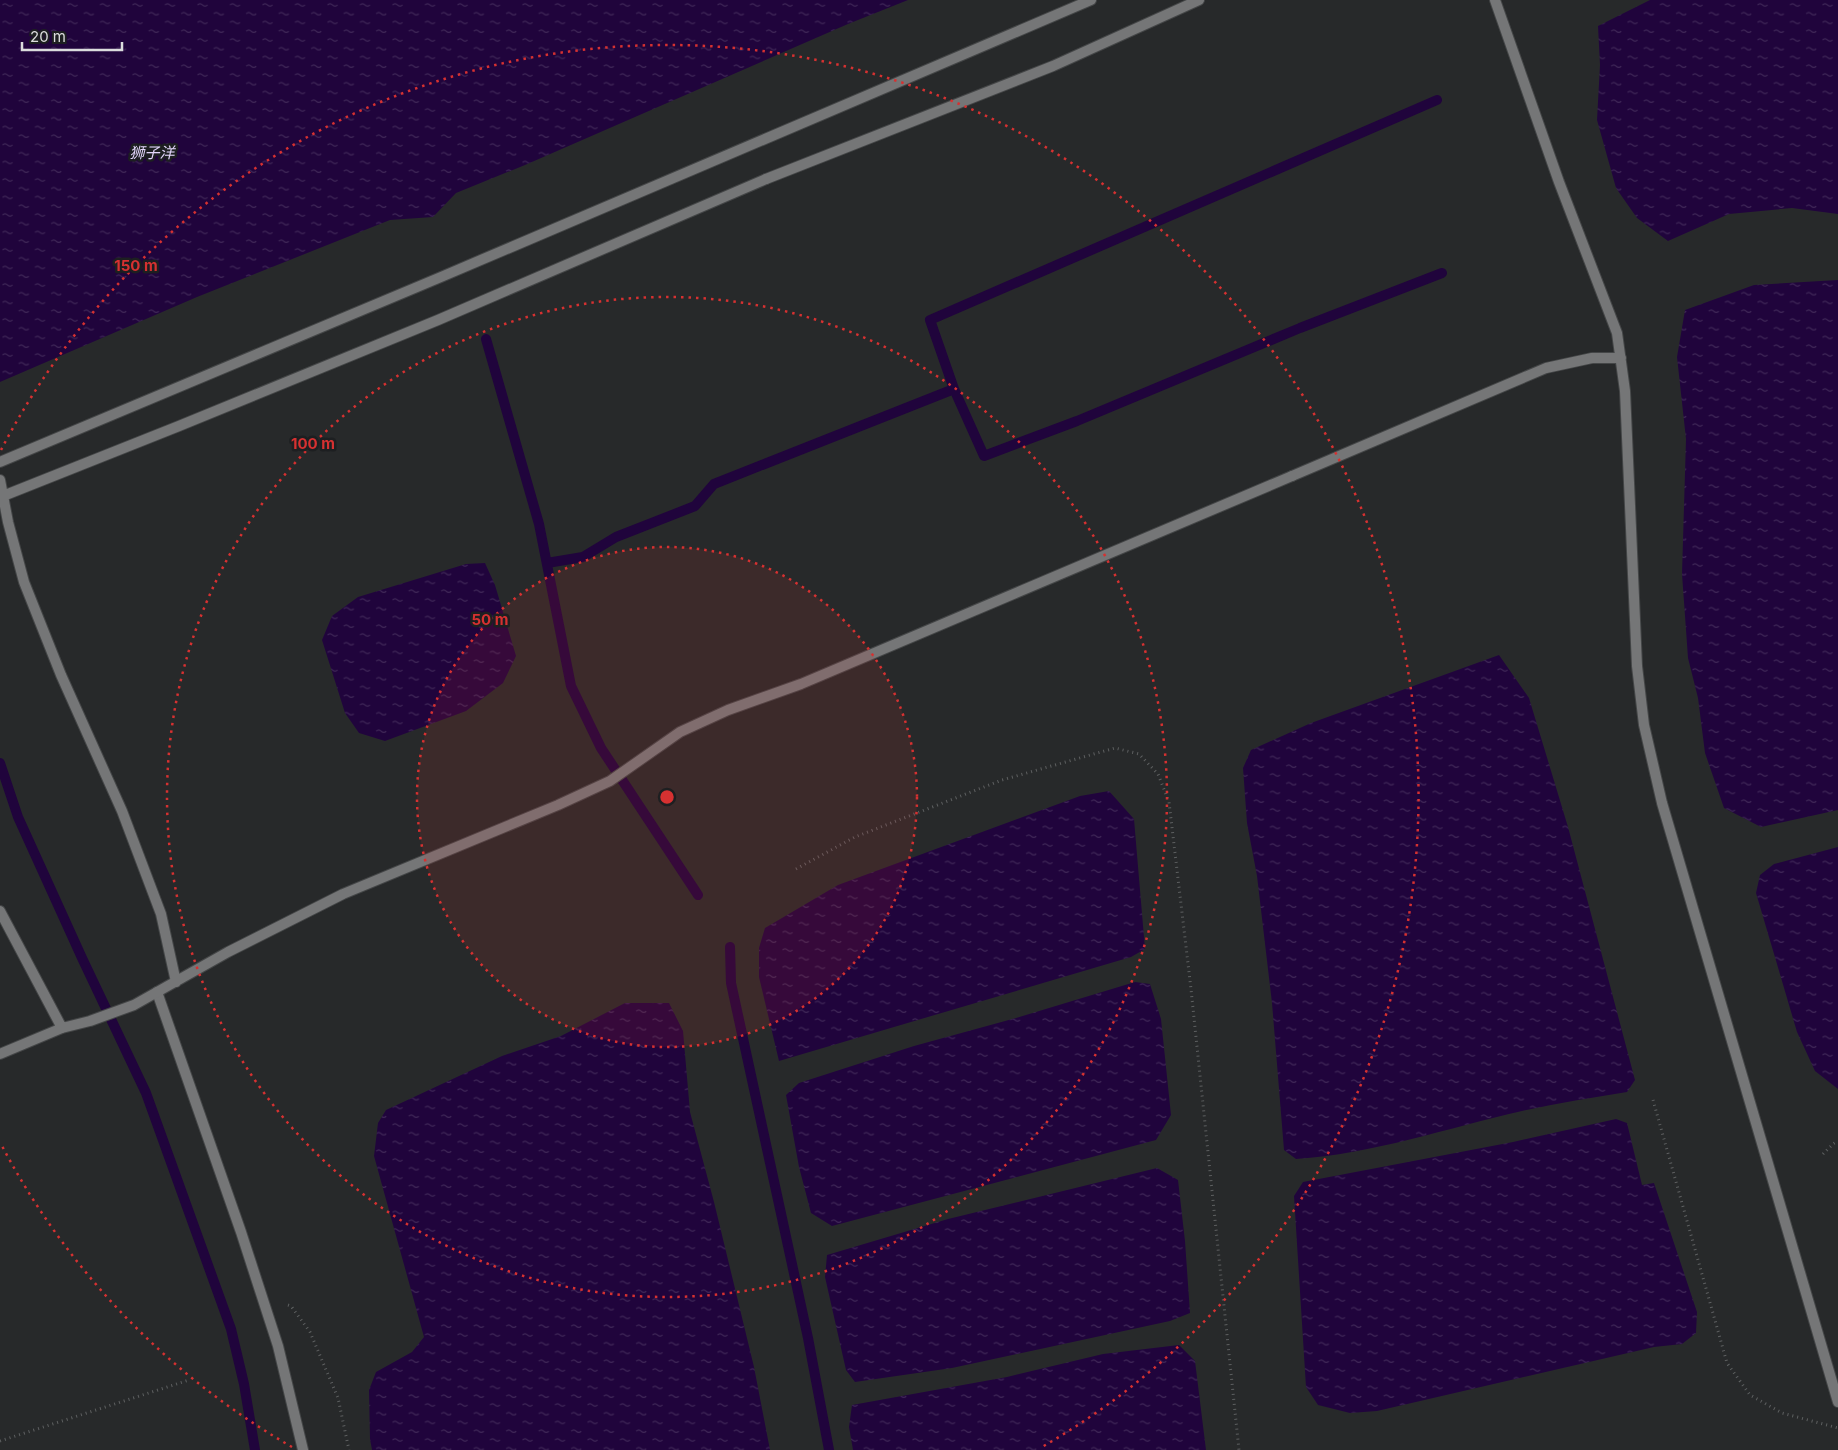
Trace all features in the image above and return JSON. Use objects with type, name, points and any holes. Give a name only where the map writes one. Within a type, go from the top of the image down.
[{"type":"street","points":[[0,462],[1091,0]]},
{"type":"street","points":[[3,496],[438,320],[766,179],[1053,66],[1199,0]]},
{"type":"street","points":[[1495,0],[1559,182],[1617,333],[1625,391],[1637,666],[1644,725],[1665,812],[1838,1402]]},
{"type":"street","points":[[0,1054],[62,1028],[90,1021],[134,1005],[228,952],[343,894],[558,805],[610,781],[680,732],[728,710],[801,684],[1546,368],[1592,358],[1621,358]]},
{"type":"street","points":[[0,480],[24,582],[62,675],[122,811],[162,914],[176,982]]},
{"type":"street","points":[[0,911],[62,1028]]},
{"type":"street","points":[[157,992],[238,1222],[278,1346],[303,1450]]},
{"type":"path","points":[[796,869],[855,837],[1002,780],[1115,748],[1139,754],[1158,774],[1169,802],[1193,1008],[1239,1450]]},
{"type":"path","points":[[1653,1100],[1727,1363],[1750,1395],[1782,1412],[1838,1428]]},
{"type":"path","points":[[1823,1154],[1838,1141]]},
{"type":"path","points":[[263,1300],[291,1306],[310,1332],[338,1398],[349,1450]]},
{"type":"path","points":[[0,1441],[189,1380]]},
{"type":"water","name":"狮子洋","points":[[0,0],[908,0],[456,193],[433,217],[390,220],[197,297],[0,382]]},
{"type":"water","points":[[1650,0],[1838,0],[1838,214],[1792,208],[1729,214],[1668,241],[1637,218],[1616,188],[1597,120],[1600,65],[1598,26]]},
{"type":"water","points":[[1838,280],[1838,810],[1761,827],[1724,808],[1705,753],[1698,698],[1688,658],[1682,574],[1686,439],[1677,357],[1685,310],[1754,285]]},
{"type":"water","points":[[485,563],[495,585],[516,656],[503,683],[466,711],[385,741],[359,733],[345,713],[322,640],[332,616],[358,597],[466,564]]},
{"type":"water","points":[[1499,655],[1529,698],[1568,827],[1635,1080],[1627,1092],[1522,1111],[1410,1140],[1353,1152],[1296,1159],[1284,1150],[1272,1003],[1257,876],[1247,823],[1243,768],[1251,750],[1311,723]]},
{"type":"water","points":[[1109,791],[1134,819],[1145,949],[1131,957],[779,1061],[759,977],[759,948],[765,928],[838,885],[1080,796]]},
{"type":"water","points":[[1838,847],[1838,1089],[1815,1071],[1797,1032],[1756,893],[1760,875],[1774,864]]},
{"type":"water","points":[[1135,982],[1150,984],[1161,1019],[1171,1115],[1156,1140],[832,1226],[811,1213],[799,1167],[786,1095],[799,1083],[914,1046]]},
{"type":"water","points":[[625,1003],[669,1003],[683,1031],[690,1112],[754,1367],[770,1450],[372,1450],[369,1390],[376,1372],[412,1352],[424,1337],[374,1156],[378,1123],[386,1110],[502,1056],[561,1036]]},
{"type":"water","points":[[1616,1119],[1627,1123],[1642,1185],[1654,1183],[1697,1312],[1696,1333],[1682,1344],[1654,1347],[1377,1411],[1350,1413],[1318,1405],[1306,1387],[1294,1196],[1303,1182],[1513,1142]]},
{"type":"water","points":[[1157,1168],[1178,1180],[1190,1313],[1170,1321],[952,1368],[855,1382],[846,1370],[825,1277],[827,1255],[948,1219]]},
{"type":"water","points":[[1179,1345],[1195,1361],[1206,1450],[853,1450],[849,1427],[852,1405],[1007,1377],[1103,1354]]},
{"type":"waterway","points":[[547,563],[583,557],[616,537],[695,506],[714,484],[954,389],[930,320],[1437,100]]},
{"type":"waterway","points":[[954,389],[984,456],[1077,421],[1300,328],[1442,273]]},
{"type":"waterway","points":[[486,339],[539,524],[571,686],[601,748],[698,895]]},
{"type":"waterway","points":[[0,763],[18,817],[146,1093],[231,1329],[244,1384],[255,1450]]},
{"type":"waterway","points":[[730,947],[731,983],[808,1338],[829,1450]]}]
